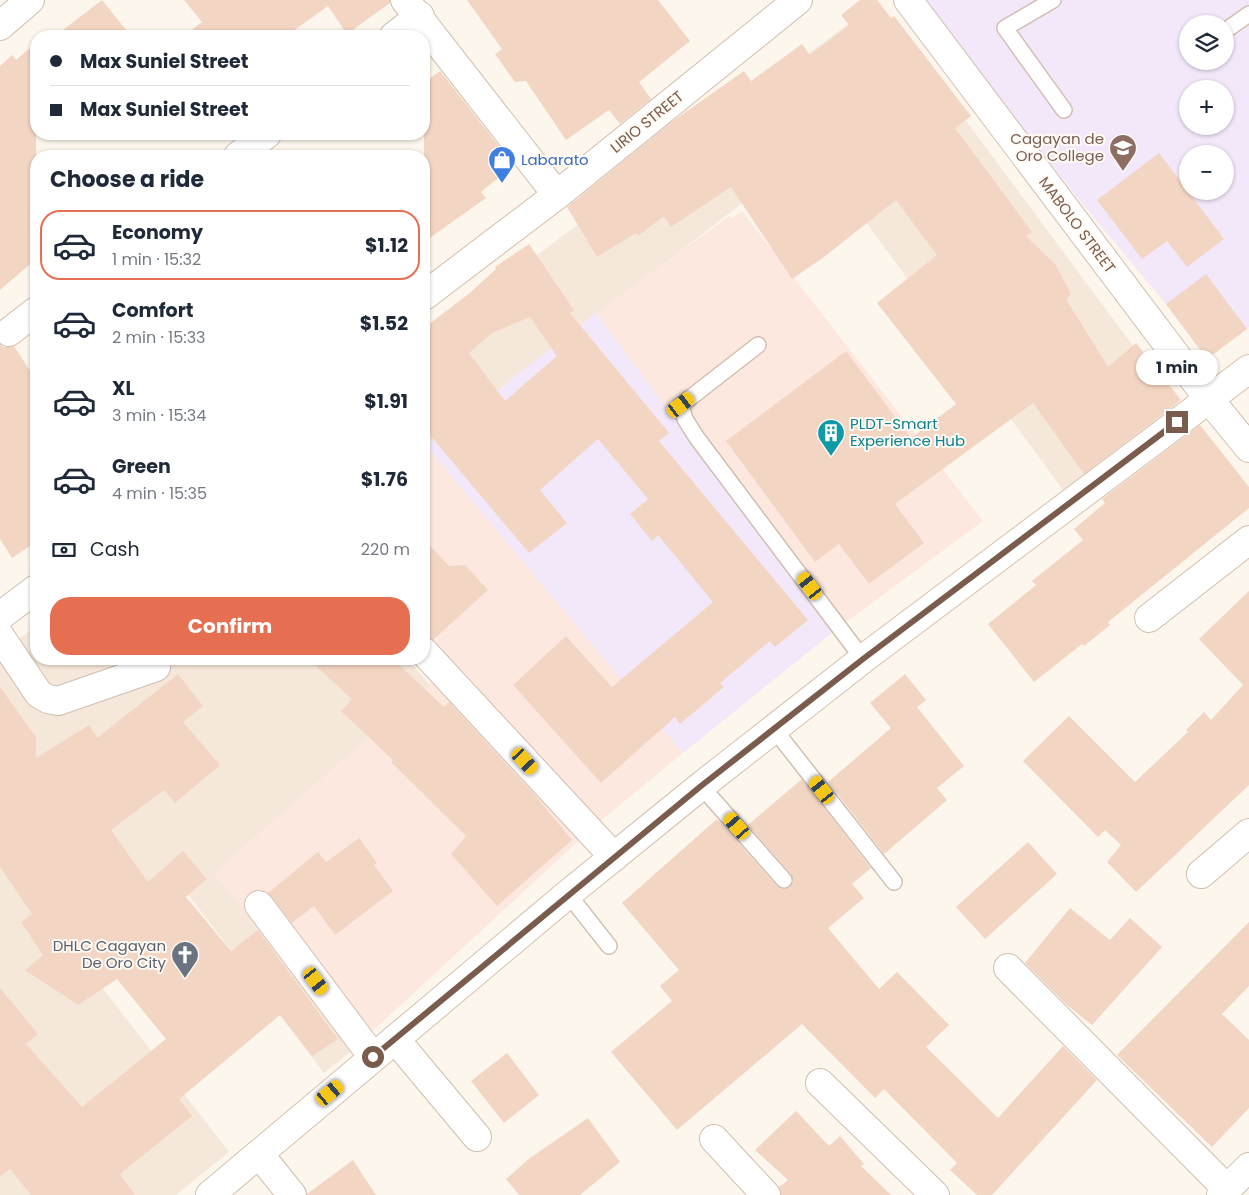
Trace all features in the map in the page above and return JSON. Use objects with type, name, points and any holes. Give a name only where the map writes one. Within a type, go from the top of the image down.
[{"type":"street","points":[[0,26],[30,0]]},
{"type":"street","name":"LIRIO STREET","points":[[430,291],[557,195],[798,0]]},
{"type":"street","name":"MABOLO STREET","points":[[908,0],[1208,398],[1249,448]]},
{"type":"street","points":[[398,30],[412,8],[429,30]]},
{"type":"street","points":[[430,31],[557,195]]},
{"type":"street","points":[[246,150],[259,140]]},
{"type":"street","points":[[9,332],[30,316]]},
{"type":"street","points":[[210,1195],[568,894],[701,786],[863,659],[1249,369]]},
{"type":"street","points":[[1149,618],[1249,540]]},
{"type":"street","points":[[0,616],[30,594]]},
{"type":"street","points":[[0,636],[39,694],[48,700],[58,701],[156,667]]},
{"type":"street","points":[[430,658],[614,857]]},
{"type":"street","points":[[1200,874],[1249,833]]},
{"type":"street","points":[[260,905],[373,1057]]},
{"type":"street","points":[[1008,968],[1224,1192],[1249,1167]]},
{"type":"street","points":[[395,1039],[477,1137]]},
{"type":"street","points":[[820,1084],[935,1195]]},
{"type":"street","points":[[714,1139],[766,1195]]},
{"type":"street","points":[[259,1154],[292,1195]]},
{"type":"lane","points":[[1052,0],[1005,28],[1064,110]]},
{"type":"lane","points":[[1234,25],[1249,14]]},
{"type":"lane","points":[[758,345],[681,405],[683,412],[696,438],[863,659]]},
{"type":"lane","points":[[774,729],[894,882]]},
{"type":"lane","points":[[701,786],[784,880]]},
{"type":"lane","points":[[568,894],[609,946]]},
{"type":"shaded area","name":"Cagayan de Oro College","points":[[922,0],[1249,0],[1249,327],[1207,359],[1166,304],[1080,201]]},
{"type":"shaded area","points":[[878,2],[1179,408],[1066,494],[812,149],[430,445],[430,335]]},
{"type":"shaded area","points":[[742,211],[983,521],[833,632],[596,313],[729,216],[731,219]]},
{"type":"shaded area","points":[[596,313],[833,632],[683,753],[430,451],[430,443]]},
{"type":"shaded area","points":[[430,451],[683,753],[598,823],[351,1051],[214,873],[452,664],[430,639]]},
{"type":"shaded area","points":[[30,630],[30,665],[413,665],[430,685],[351,1051],[324,1073],[187,893],[91,973],[229,1152],[176,1195],[0,1195],[0,653]]},
{"type":"building","points":[[102,0],[126,30],[63,30]]},
{"type":"building","points":[[184,0],[390,0],[390,3],[353,30],[344,30],[328,6],[294,30],[192,30],[202,22]]},
{"type":"building","points":[[467,0],[658,0],[690,41],[639,82],[651,99],[620,124],[609,110],[566,140],[526,81],[515,82],[495,54],[502,49]]},
{"type":"building","points":[[860,0],[877,0],[891,18],[894,16],[971,116],[955,128],[1032,232],[1026,236],[1055,264],[1071,294],[1066,299],[1108,367],[1136,343],[1181,400],[1084,474],[1033,403],[895,504],[924,543],[869,584],[839,544],[815,562],[726,441],[846,351],[911,438],[956,404],[877,303],[937,255],[896,200],[824,257],[792,279],[731,187],[671,227],[664,216],[638,236],[636,233],[597,257],[567,207],[670,123],[744,71],[751,81],[802,44],[810,55],[849,25],[841,15]]},
{"type":"building","points":[[30,48],[30,140],[36,140],[36,150],[30,150],[30,264],[0,290],[0,66],[12,55],[16,60]]},
{"type":"building","points":[[440,71],[514,165],[481,192],[486,198],[430,238],[430,150],[424,150],[424,140],[430,140],[430,78]]},
{"type":"building","points":[[1159,153],[1179,179],[1179,200],[1195,200],[1224,239],[1187,267],[1167,241],[1142,259],[1097,200]]},
{"type":"building","points":[[529,244],[574,310],[570,313],[669,433],[659,441],[808,620],[775,647],[770,641],[720,683],[724,687],[680,724],[675,717],[601,783],[513,685],[566,636],[612,687],[713,602],[658,535],[652,541],[630,514],[648,499],[598,439],[540,490],[567,523],[529,553],[430,435],[430,323],[471,292],[496,269],[495,267]],"holes":[[[530,317],[557,356],[505,401],[469,353],[492,333]]]},
{"type":"building","points":[[1206,274],[1247,329],[1207,359],[1166,304]]},
{"type":"building","points":[[0,344],[4,347],[14,346],[30,371],[30,546],[12,558],[0,539]]},
{"type":"building","points":[[1200,425],[1249,487],[1249,508],[1108,622],[1110,625],[1084,646],[1082,644],[1034,682],[988,624],[1036,585],[1032,581],[1083,540],[1074,529],[1105,503],[1102,499]]},
{"type":"building","points":[[430,545],[449,566],[465,565],[488,590],[433,640],[430,639]]},
{"type":"building","points":[[1249,591],[1249,785],[1136,892],[1107,862],[1121,845],[1105,830],[1098,837],[1023,761],[1069,716],[1135,782],[1188,732],[1186,730],[1204,712],[1211,720],[1243,685],[1199,639]]},
{"type":"building","points":[[315,665],[399,665],[444,707],[449,702],[533,793],[572,840],[497,906],[451,854],[466,836],[391,762],[393,760],[341,711],[352,699]]},
{"type":"building","points":[[178,674],[203,706],[183,722],[220,765],[175,803],[164,790],[111,830],[148,882],[183,851],[207,879],[186,897],[231,951],[258,930],[338,1039],[312,1056],[280,1015],[179,1099],[192,1116],[120,1174],[135,1195],[31,1195],[10,1169],[0,1177],[0,988],[38,1034],[26,1044],[82,1107],[166,1039],[117,979],[78,1005],[25,970],[43,955],[21,922],[32,914],[0,867],[0,687],[36,737],[36,758],[89,725],[97,738]]},
{"type":"building","points":[[905,674],[926,700],[917,707],[964,766],[937,788],[947,800],[884,854],[828,782],[891,728],[870,703]]},
{"type":"building","points":[[802,779],[871,868],[852,884],[864,898],[828,928],[879,989],[897,972],[949,1025],[926,1047],[998,1118],[1063,1046],[1097,1080],[992,1195],[977,1195],[950,1170],[957,1163],[884,1089],[875,1098],[802,1024],[677,1130],[611,1052],[672,1001],[660,986],[679,970],[622,903],[717,819],[777,886],[782,889],[790,887],[793,882],[791,874],[748,825]]},
{"type":"building","points":[[359,838],[377,863],[374,865],[393,891],[335,935],[314,906],[292,923],[268,893],[318,852],[326,862]]},
{"type":"building","points":[[1028,842],[1057,874],[985,939],[956,907]]},
{"type":"building","points":[[1070,908],[1110,940],[1130,918],[1162,947],[1092,1025],[1067,1005],[1025,963]]},
{"type":"building","points":[[1249,922],[1249,986],[1222,1014],[1249,1040],[1249,1108],[1212,1147],[1117,1055]]},
{"type":"building","points":[[507,1053],[539,1095],[504,1123],[471,1081]]},
{"type":"building","points":[[796,1111],[829,1146],[840,1136],[864,1164],[861,1166],[891,1195],[781,1195],[779,1187],[788,1180],[755,1150]]},
{"type":"building","points":[[588,1118],[620,1162],[580,1195],[519,1195],[506,1179],[530,1158]]},
{"type":"building","points":[[353,1160],[376,1195],[307,1195],[307,1194]]},
{"type":"place","name":"Cagayan de Oro College","points":[[1123,172]]},
{"type":"place","name":"Labarato","points":[[502,184]]},
{"type":"place","name":"PLDT-Smart Experience Hub","points":[[831,457]]},
{"type":"place","name":"DHLC Cagayan De Oro City","points":[[185,979]]},
{"type":"route","points":[[373,1057],[701,786],[863,659],[1177,422]]}]
